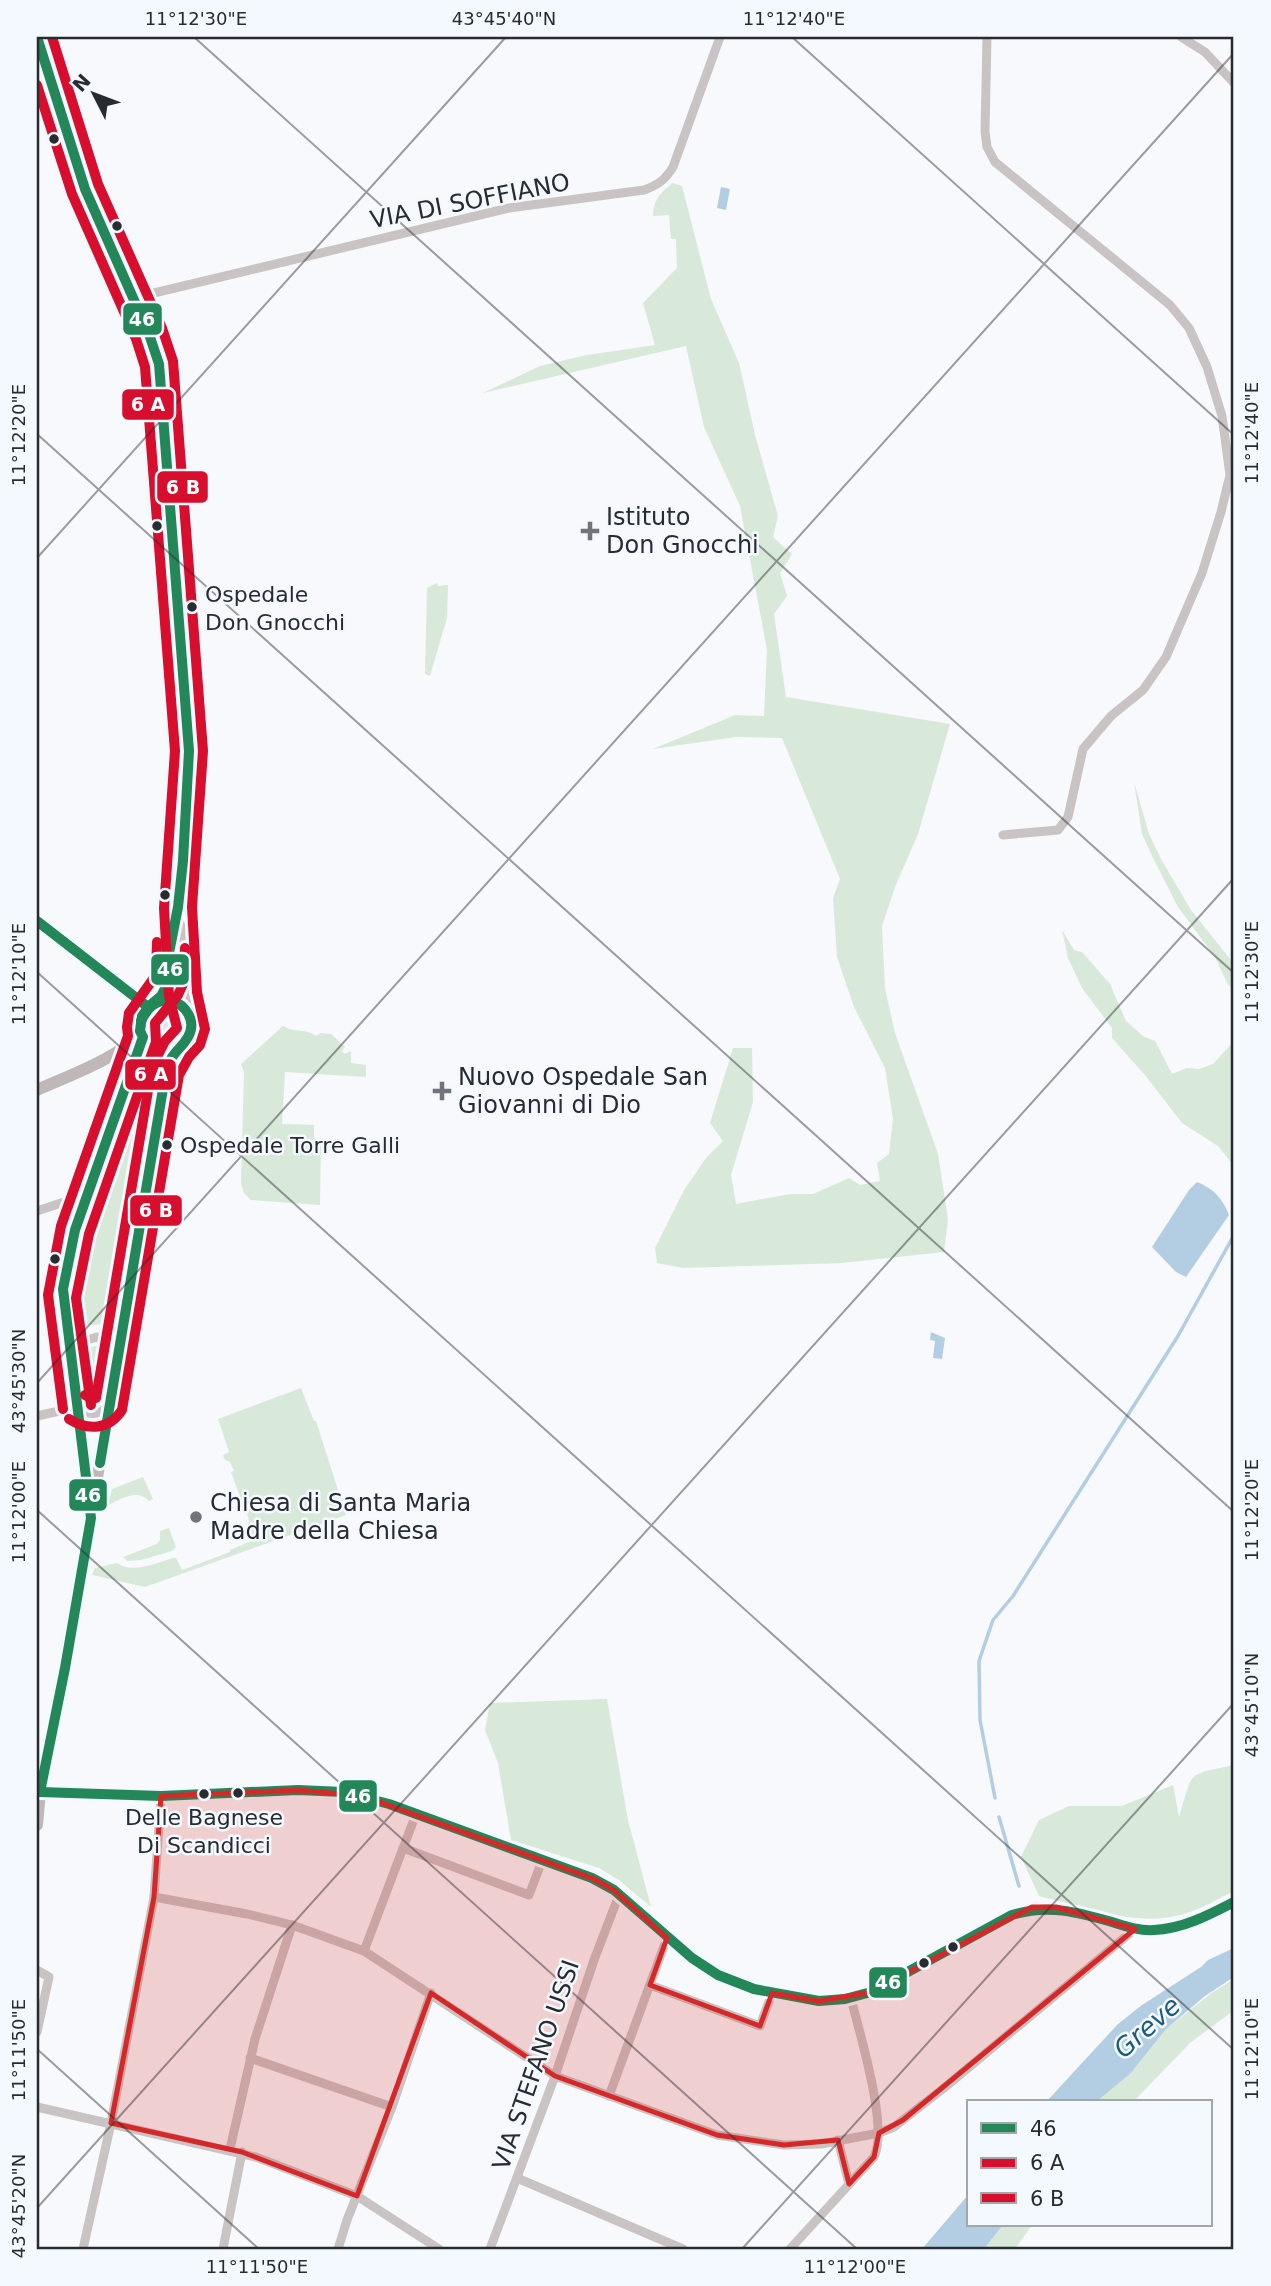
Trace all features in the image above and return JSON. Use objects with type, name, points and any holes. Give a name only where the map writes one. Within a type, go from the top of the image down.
[{"type":"main road","points":[[37,921],[150,1005]]},
{"type":"main road","points":[[37,1825],[38,1791],[65,1668],[91,1517],[109,1405],[166,1071],[177,1049],[190,1033],[188,1012],[180,1004],[170,1000],[160,999],[150,1005],[142,1016],[141,1034],[75,1230],[62,1289],[91,1517]]},
{"type":"main road","points":[[141,1034],[157,1050],[177,1049]]},
{"type":"main road","points":[[37,1090],[117,1053],[141,1034]]},
{"type":"main road","points":[[38,1791],[160,1796],[318,1790],[363,1796],[592,1878],[620,1895],[691,1958],[718,1975],[754,1989],[819,2001],[871,1992],[1012,1915],[1032,1907],[1056,1907],[1149,1931],[1194,1920],[1234,1902]]},
{"type":"street","points":[[37,37],[81,177],[156,351],[162,377],[170,525],[182,636],[189,751],[178,907],[169,953],[170,979],[161,996],[150,1005]]},
{"type":"street","name":"VIA DI SOFFIANO","points":[[132,298],[509,208],[644,190],[663,182],[673,167],[720,37]]},
{"type":"street","points":[[987,37],[985,131],[987,147],[995,162],[1170,305],[1189,328],[1207,367],[1222,416],[1230,475],[1202,573],[1166,657],[1143,690],[1111,716],[1083,749],[1068,817],[1058,830],[1003,835]]},
{"type":"street","points":[[1181,37],[1205,52],[1234,83]]},
{"type":"street","points":[[178,907],[183,994],[188,1012]]},
{"type":"street","points":[[37,1212],[88,1194]]},
{"type":"street","points":[[71,1354],[80,1342],[97,1337],[111,1344],[118,1354]]},
{"type":"street","points":[[37,1416],[78,1407],[95,1414],[103,1412],[109,1405]]},
{"type":"street","points":[[83,2249],[111,2123],[154,1897],[160,1796]]},
{"type":"street","points":[[365,1951],[416,1814]]},
{"type":"street","points":[[403,1849],[528,1895],[542,1861]]},
{"type":"street","name":"VIA STEFANO USSI","points":[[490,2249],[555,2076],[586,1980],[620,1895]]},
{"type":"street","points":[[154,1897],[292,1925],[365,1951],[555,2076],[725,2137],[784,2146],[821,2144],[879,2133],[894,2127],[1135,1929]]},
{"type":"street","points":[[230,2150],[250,2058],[292,1925]]},
{"type":"street","points":[[608,2096],[667,1938]]},
{"type":"street","points":[[37,1969],[49,1977],[37,2032]]},
{"type":"street","points":[[650,1985],[760,2026],[772,1993]]},
{"type":"street","points":[[338,2249],[431,1993]]},
{"type":"street","points":[[790,2249],[874,2157],[879,2145],[871,2077],[851,1997]]},
{"type":"street","points":[[250,2058],[391,2107]]},
{"type":"street","points":[[37,2107],[242,2152],[357,2196],[439,2249]]},
{"type":"street","points":[[838,2140],[849,2184]]},
{"type":"street","points":[[223,2249],[242,2152]]},
{"type":"street","points":[[517,2178],[683,2249]]},
{"type":"highlighted area","points":[[298,1790],[363,1796],[592,1878],[614,1890],[667,1938],[650,1985],[760,2026],[772,1993],[819,2001],[871,1992],[1032,1907],[1056,1907],[1135,1929],[903,2120],[879,2133],[874,2157],[849,2184],[838,2140],[784,2145],[717,2135],[555,2076],[431,1993],[357,2196],[242,2152],[111,2123],[154,1897],[161,1796]]},
{"type":"green space","points":[[673,183],[682,186],[711,299],[739,363],[755,435],[778,516],[773,537],[792,554],[780,573],[787,596],[774,614],[786,697],[950,724],[918,834],[895,887],[882,926],[885,989],[895,1033],[938,1154],[948,1219],[944,1252],[842,1263],[683,1268],[657,1263],[655,1248],[684,1190],[706,1158],[723,1141],[710,1123],[733,1048],[752,1048],[753,1102],[731,1175],[736,1204],[790,1194],[813,1194],[849,1178],[860,1185],[880,1181],[877,1163],[889,1154],[893,1119],[885,1068],[854,1007],[837,957],[833,898],[840,879],[782,738],[736,737],[653,749],[735,715],[764,716],[767,650],[740,506],[704,427],[686,346],[483,393],[540,366],[587,355],[655,345],[643,303],[677,268],[676,239],[671,239],[669,215],[653,216],[658,197]]},
{"type":"green space","points":[[437,583],[438,586],[448,585],[447,618],[430,676],[425,674],[427,588]]},
{"type":"green space","points":[[1134,782],[1149,834],[1161,859],[1191,910],[1234,964],[1234,991],[1227,983],[1215,957],[1178,907],[1154,860],[1142,834]]},
{"type":"green space","points":[[1062,930],[1074,950],[1082,952],[1110,984],[1126,1021],[1143,1036],[1155,1041],[1172,1074],[1187,1068],[1199,1069],[1213,1064],[1234,1041],[1234,1166],[1218,1146],[1182,1123],[1112,1038],[1112,1028],[1082,988],[1068,958]]},
{"type":"green space","points":[[166,1008],[178,1013],[183,1025],[178,1037],[166,1042],[154,1037],[149,1025],[154,1013]]},
{"type":"green space","points":[[283,1026],[316,1036],[321,1033],[331,1034],[345,1047],[342,1051],[345,1054],[351,1051],[351,1063],[366,1065],[366,1077],[285,1072],[282,1124],[314,1125],[314,1140],[321,1140],[320,1205],[251,1200],[244,1193],[241,1184],[244,1072],[241,1064]]},
{"type":"green space","points":[[144,1057],[159,1063],[156,1087],[136,1082]]},
{"type":"green space","points":[[135,1087],[153,1092],[118,1298],[109,1317],[102,1323],[89,1324],[82,1321],[78,1314],[75,1304],[76,1290]]},
{"type":"green space","points":[[100,1347],[107,1356],[97,1402],[88,1398],[83,1356],[86,1349]]},
{"type":"green space","points":[[301,1388],[316,1421],[346,1515],[145,1587],[92,1575],[95,1568],[117,1563],[137,1568],[173,1558],[176,1558],[182,1570],[251,1541],[245,1505],[231,1472],[234,1471],[223,1455],[229,1452],[218,1419]]},
{"type":"green space","points":[[143,1477],[153,1499],[149,1501],[134,1495],[108,1505],[112,1489]]},
{"type":"green space","points":[[169,1528],[176,1547],[172,1551],[141,1560],[127,1561],[123,1557],[157,1544],[160,1531]]},
{"type":"green space","points":[[607,1699],[628,1820],[651,1907],[620,1881],[599,1868],[511,1840],[498,1763],[485,1730],[490,1703]]},
{"type":"green space","points":[[1234,1765],[1234,1891],[1184,1914],[1148,1919],[1111,1914],[1039,1896],[1021,1857],[1039,1820],[1069,1806],[1122,1806],[1173,1785],[1179,1817],[1193,1778],[1206,1771]]},
{"type":"green space","points":[[1234,1979],[1234,2010],[1190,2043],[1135,2100],[1098,2100],[1130,2074],[1166,2029]]},
{"type":"green space","points":[[1002,2226],[1031,2226],[1015,2249],[984,2249]]},
{"type":"water","points":[[721,187],[730,189],[726,210],[717,208]]},
{"type":"water","points":[[1197,1182],[1217,1195],[1229,1215],[1186,1277],[1176,1272],[1152,1247]]},
{"type":"water","points":[[931,1332],[945,1338],[942,1359],[933,1358],[935,1341],[930,1340]]},
{"type":"water","name":"Greve","points":[[1234,1948],[1234,1977],[1205,1996],[1166,2029],[1130,2074],[1098,2100],[1048,2100],[1118,2024],[1208,1960]]},
{"type":"water","points":[[967,2196],[967,2226],[1002,2226],[984,2249],[922,2249]]},
{"type":"waterway","points":[[995,1798],[980,1720],[979,1661],[993,1620],[1013,1596],[1178,1336],[1234,1235]]},
{"type":"waterway","points":[[999,1817],[1019,1886]]},
{"type":"transit line","name":"46","points":[[37,37],[85,189],[149,334],[159,364],[189,751],[183,861],[169,953],[170,979],[161,996],[142,1016],[140,1031],[143,1037],[75,1230],[63,1289],[91,1518],[40,1792]]},
{"type":"transit line","points":[[52,37],[98,184],[162,328],[173,361],[203,751],[192,907],[197,992],[205,1029],[200,1045],[189,1057],[179,1075],[122,1410],[105,1425],[91,1427],[69,1419]]},
{"type":"transit line","points":[[37,85],[72,194],[136,339],[145,367],[175,751],[164,908],[169,996],[177,1028],[165,1041],[152,1067],[96,1398],[85,1395]]},
{"type":"transit line","name":"46","points":[[37,921],[148,1007]]},
{"type":"transit line","points":[[63,1409],[48,1295],[61,1226],[128,1036],[129,1013],[156,975],[157,942]]},
{"type":"transit line","points":[[91,1405],[76,1298],[89,1234],[156,1042],[155,1023],[178,995],[183,984],[185,948]]},
{"type":"transit line","name":"46","points":[[100,1463],[166,1071],[171,1059],[188,1037],[191,1025],[185,1010],[171,1000],[153,1005],[141,1021]]},
{"type":"transit line","name":"46","points":[[40,1792],[161,1796],[298,1790],[343,1792],[389,1804],[592,1878],[614,1890],[692,1958],[718,1975],[754,1989],[819,2001],[845,1999],[871,1992],[1012,1915],[1038,1910],[1062,1911],[1132,1928],[1154,1930],[1185,1924],[1234,1902]]},
{"type":"place","name":"Istituto Don Gnocchi","points":[[590,531]]},
{"type":"place","name":"Ospedale Don Gnocchi","points":[[192,607]]},
{"type":"place","name":"Nuovo Ospedale San Giovanni di Dio","points":[[442,1091]]},
{"type":"place","name":"Ospedale Torre Galli","points":[[167,1145]]},
{"type":"place","name":"Chiesa di Santa Maria Madre della Chiesa","points":[[196,1517]]},
{"type":"place","name":"Delle Bagnese Di Scandicci","points":[[204,1794]]}]
